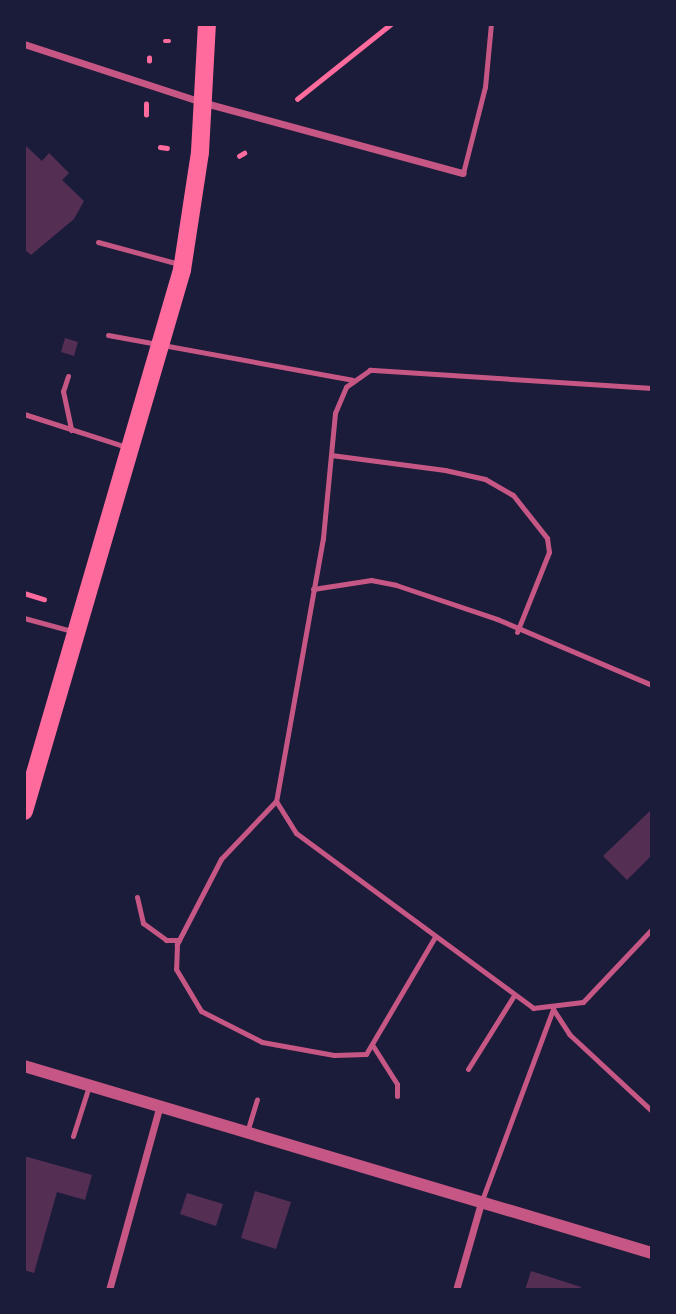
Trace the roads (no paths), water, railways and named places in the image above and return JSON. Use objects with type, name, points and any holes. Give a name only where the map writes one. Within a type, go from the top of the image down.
[{"type":"main road","points":[[24,811],[183,265],[205,103],[207,24]]},
{"type":"street","points":[[24,44],[205,103],[463,173]]},
{"type":"street","points":[[24,1066],[246,1135],[652,1253]]},
{"type":"street","points":[[109,1290],[159,1108]]},
{"type":"street","points":[[456,1290],[481,1203]]},
{"type":"lane","points":[[463,173],[485,87],[491,24]]},
{"type":"lane","points":[[98,242],[183,265]]},
{"type":"lane","points":[[108,335],[352,380]]},
{"type":"lane","points":[[435,937],[366,1054],[334,1055],[262,1042],[201,1011],[187,992],[176,969],[179,940],[221,859],[276,801],[313,589],[340,396],[352,380],[370,370],[652,388]]},
{"type":"lane","points":[[68,376],[63,391],[71,430]]},
{"type":"lane","points":[[24,414],[130,447]]},
{"type":"lane","points":[[331,455],[445,470],[485,479],[513,495],[547,538],[549,552],[517,632]]},
{"type":"lane","points":[[313,589],[371,580],[396,585],[497,619],[517,632],[652,685]]},
{"type":"lane","points":[[24,618],[77,632]]},
{"type":"lane","points":[[276,801],[296,833],[513,997],[533,1008],[553,1009],[583,1002],[652,929]]},
{"type":"lane","points":[[137,897],[144,923],[166,940],[179,940]]},
{"type":"lane","points":[[468,1069],[513,997]]},
{"type":"lane","points":[[553,1009],[569,1034],[652,1111]]},
{"type":"lane","points":[[481,1203],[553,1009]]},
{"type":"lane","points":[[373,1046],[397,1084],[397,1096]]},
{"type":"lane","points":[[73,1136],[89,1086]]},
{"type":"lane","points":[[246,1135],[257,1099]]}]
